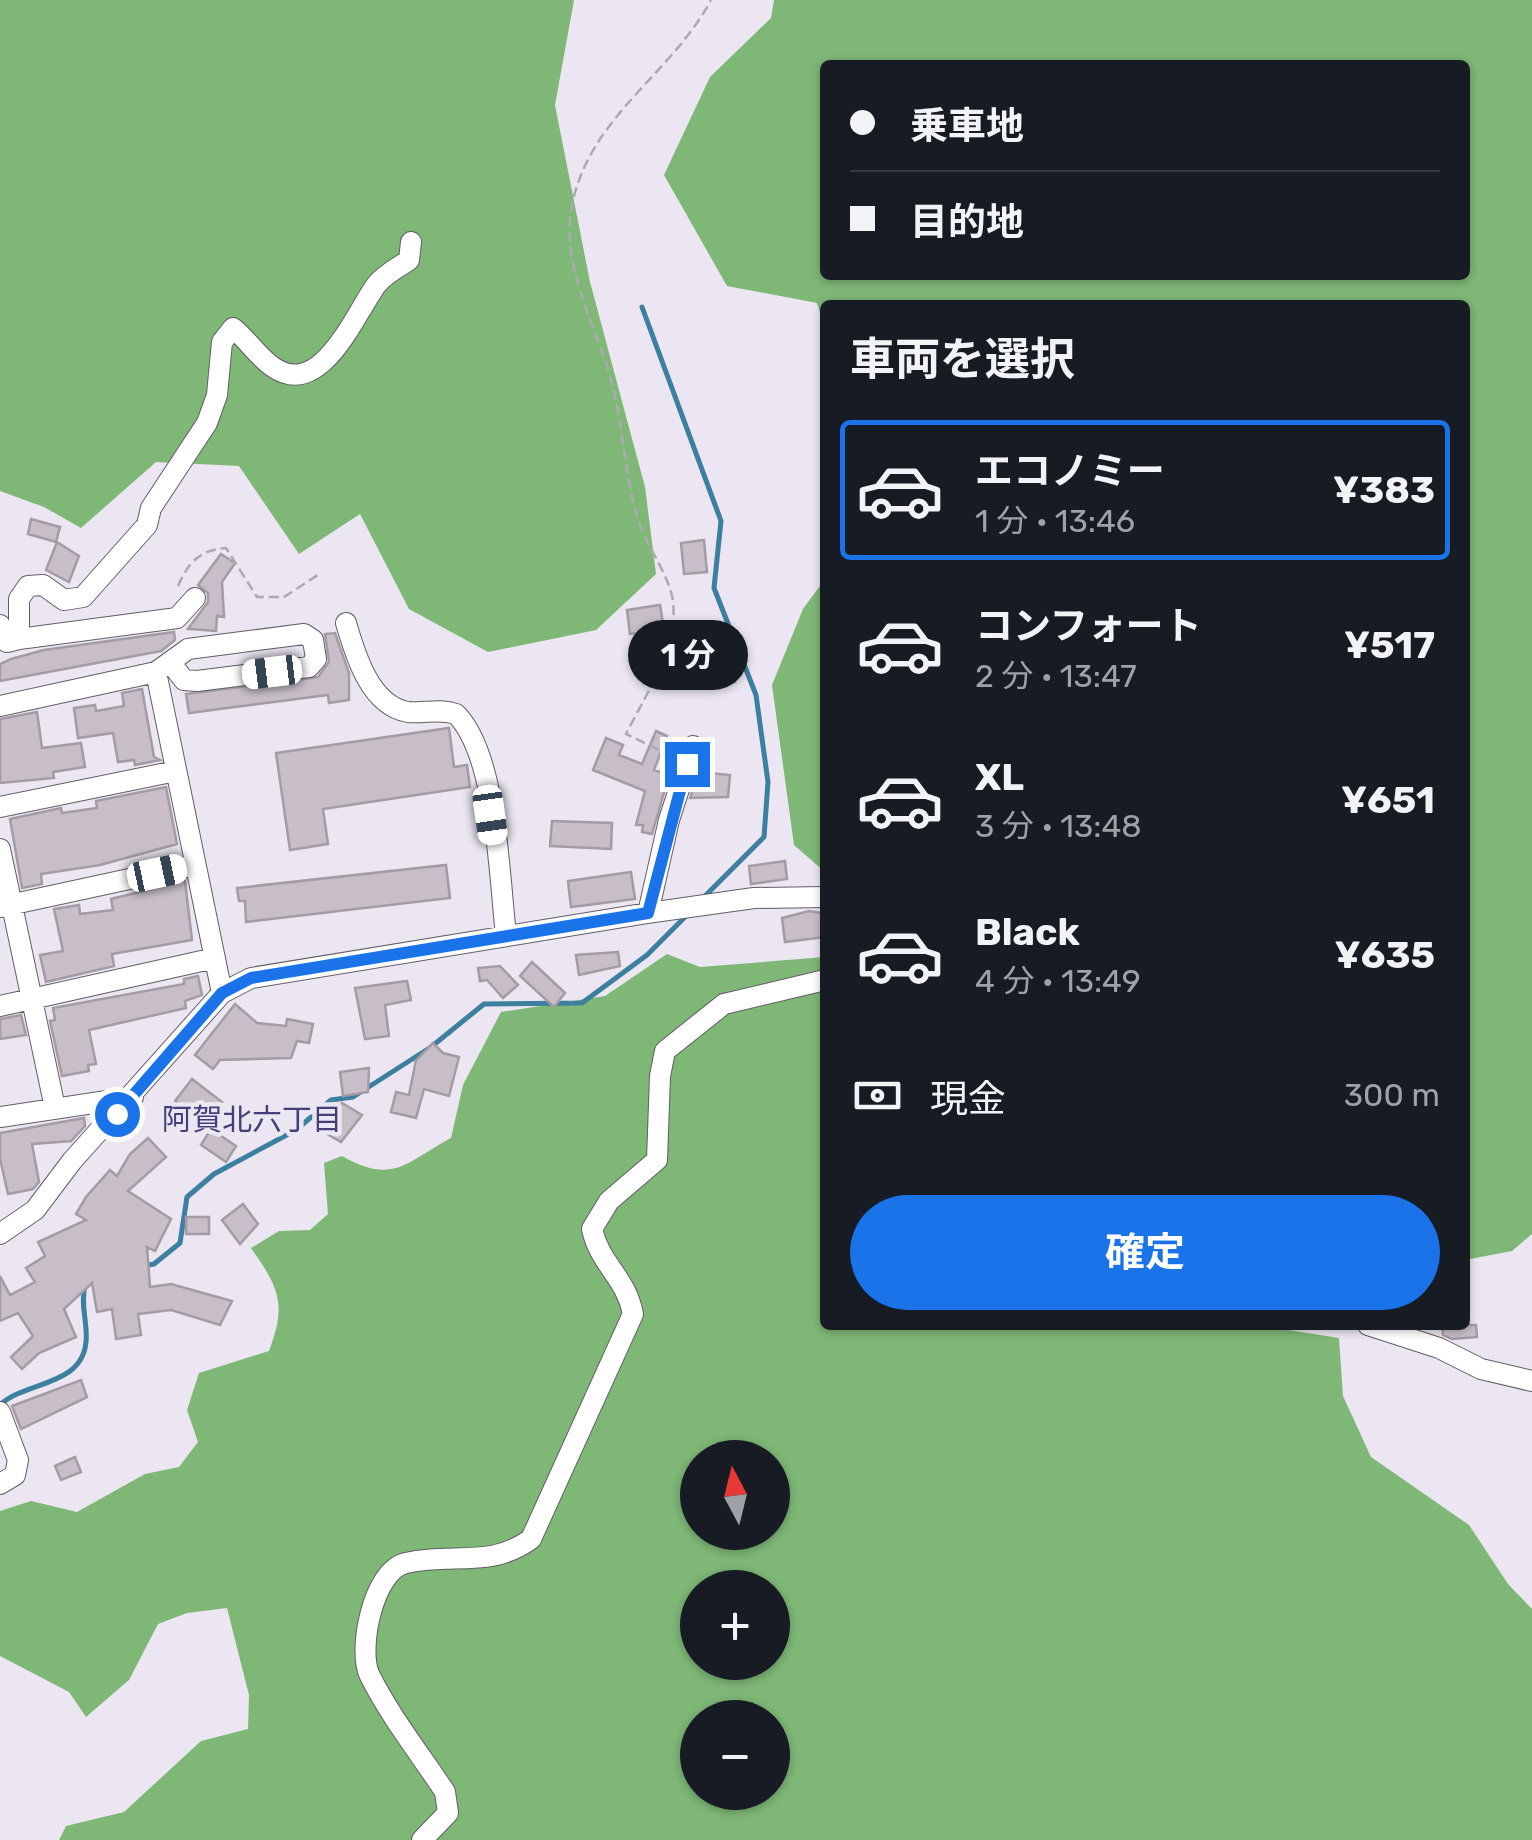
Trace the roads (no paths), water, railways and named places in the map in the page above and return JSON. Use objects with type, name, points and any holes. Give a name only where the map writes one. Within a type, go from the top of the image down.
[{"type":"street","points":[[18,639],[20,599],[28,586],[43,585],[64,600],[83,596],[146,525],[151,508],[208,423],[218,395],[222,342],[233,328],[273,368],[294,375],[315,368],[352,330],[378,282],[409,260],[411,242]]},
{"type":"street","points":[[0,626],[7,642],[128,628],[177,618],[189,605]]},
{"type":"street","points":[[346,622],[357,658],[382,698],[405,712],[456,714],[475,738],[486,772],[506,935]]},
{"type":"street","points":[[0,706],[163,666],[188,649],[304,634],[313,640],[316,659],[309,667],[197,681],[184,680],[163,666]]},
{"type":"street","points":[[163,666],[176,771],[222,993]]},
{"type":"street","points":[[648,913],[690,755]]},
{"type":"street","points":[[0,807],[176,771]]},
{"type":"street","points":[[0,848],[6,906],[32,1000],[55,1108]]},
{"type":"street","points":[[6,906],[194,865]]},
{"type":"street","points":[[0,1234],[35,1210],[72,1161],[222,993],[251,978],[296,967],[648,913],[754,898],[820,897]]},
{"type":"street","points":[[0,1006],[214,958]]},
{"type":"street","points":[[422,1840],[448,1813],[445,1792],[367,1672],[375,1593],[386,1574],[402,1563],[508,1556],[531,1539],[632,1314],[628,1287],[598,1256],[592,1228],[609,1201],[657,1160],[660,1076],[666,1051],[724,1004],[820,981]]},
{"type":"street","points":[[0,1117],[133,1097]]},
{"type":"street","points":[[1383,1330],[1439,1348],[1481,1369],[1532,1382]]},
{"type":"street","points":[[0,1412],[18,1460],[15,1475],[0,1484]]},
{"type":"waterway","points":[[642,307],[721,521],[714,588],[756,695],[768,782],[764,837],[705,896]]},
{"type":"waterway","points":[[144,1266],[154,1264],[180,1243],[187,1197],[214,1174],[296,1130],[331,1100],[353,1097],[431,1047],[484,1004],[582,1003],[647,955],[687,915]]},
{"type":"waterway","points":[[1,1404],[75,1367],[86,1342],[85,1286]]},
{"type":"district","name":"阿賀北六丁目","points":[[252,1120]]}]
